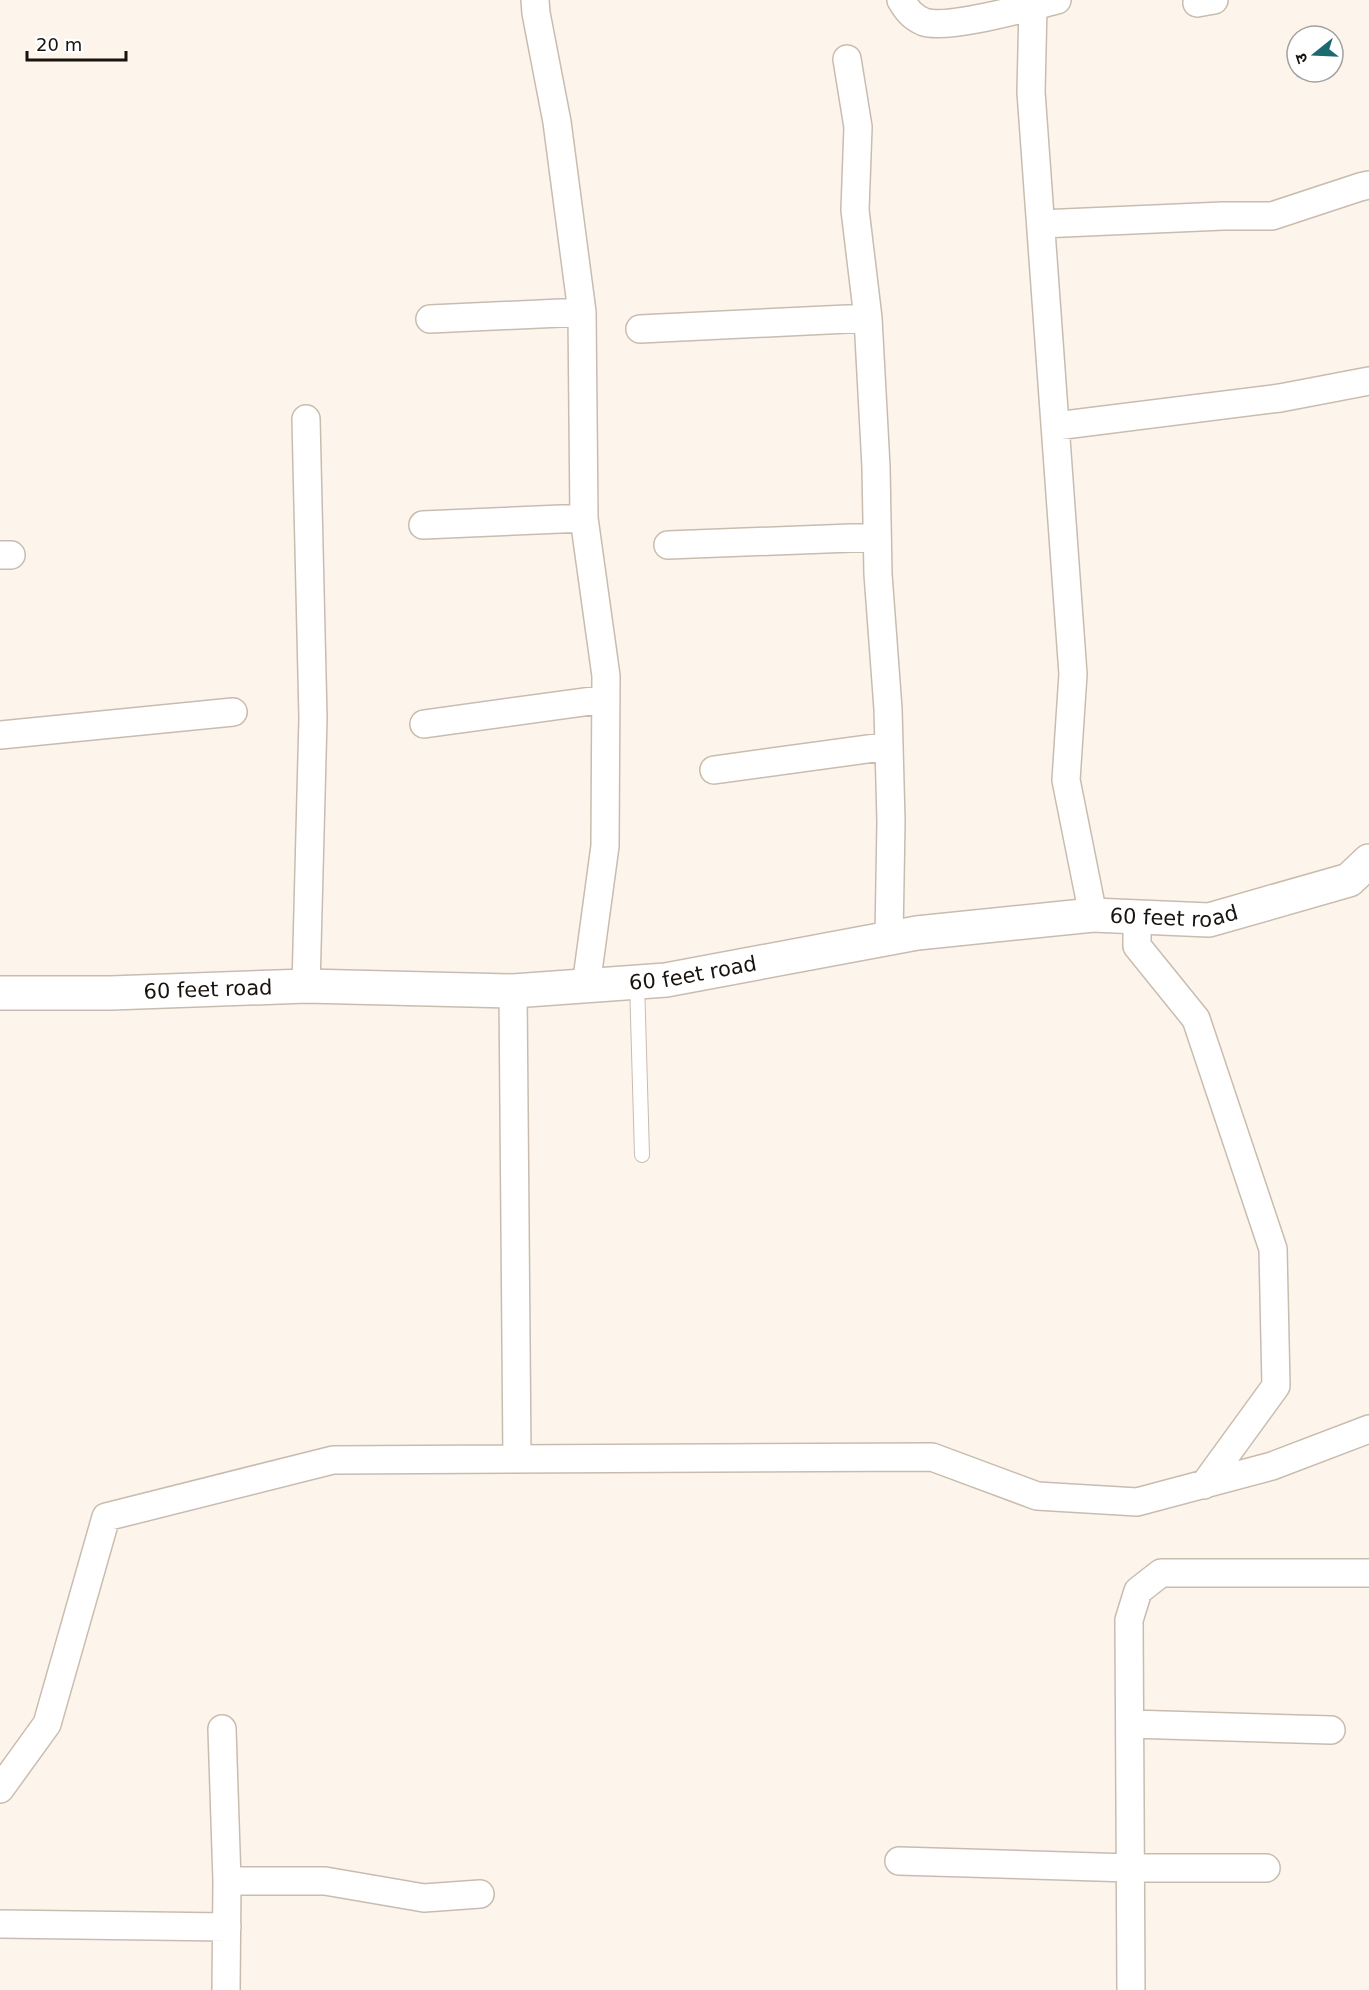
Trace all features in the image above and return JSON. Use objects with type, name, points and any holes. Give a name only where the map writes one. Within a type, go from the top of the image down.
[{"type":"street","points":[[535,0],[557,122],[582,312],[584,518],[606,676],[605,846],[586,986]]},
{"type":"street","points":[[901,0],[908,13],[925,22],[951,24],[1045,3],[1031,92],[1073,674],[1066,780],[1093,915]]},
{"type":"street","points":[[847,58],[858,127],[855,210],[868,318],[889,746],[891,821],[889,938]]},
{"type":"street","points":[[1041,224],[1272,216],[1369,185]]},
{"type":"street","points":[[430,320],[582,312]]},
{"type":"street","points":[[640,328],[868,318]]},
{"type":"street","points":[[1056,426],[1280,398],[1369,381]]},
{"type":"street","points":[[306,419],[313,718],[306,986]]},
{"type":"street","points":[[423,525],[584,518]]},
{"type":"street","points":[[668,545],[877,537]]},
{"type":"street","points":[[424,724],[606,699]]},
{"type":"street","points":[[0,735],[233,712]]},
{"type":"street","points":[[714,770],[889,746]]},
{"type":"street","name":"60 feet road","points":[[0,993],[111,993],[306,986],[513,991],[666,980],[917,933],[1093,915],[1209,920],[1362,874]]},
{"type":"street","points":[[1137,917],[1137,946],[1196,1019],[1273,1249],[1276,1386],[1204,1485]]},
{"type":"street","points":[[513,991],[517,1459]]},
{"type":"street","points":[[0,1789],[47,1724],[106,1517],[333,1460],[932,1457],[1037,1496],[1137,1502],[1272,1466],[1369,1429]]},
{"type":"street","points":[[1131,1990],[1130,1620],[1138,1591],[1161,1573],[1369,1573]]},
{"type":"street","points":[[1130,1725],[1331,1730]]},
{"type":"street","points":[[222,1729],[227,1881],[226,1990]]},
{"type":"street","points":[[899,1861],[1130,1868],[1266,1868]]},
{"type":"street","points":[[227,1881],[325,1881],[424,1898],[480,1894]]},
{"type":"street","points":[[0,1924],[227,1927]]},
{"type":"lane","points":[[637,982],[642,1155]]}]
